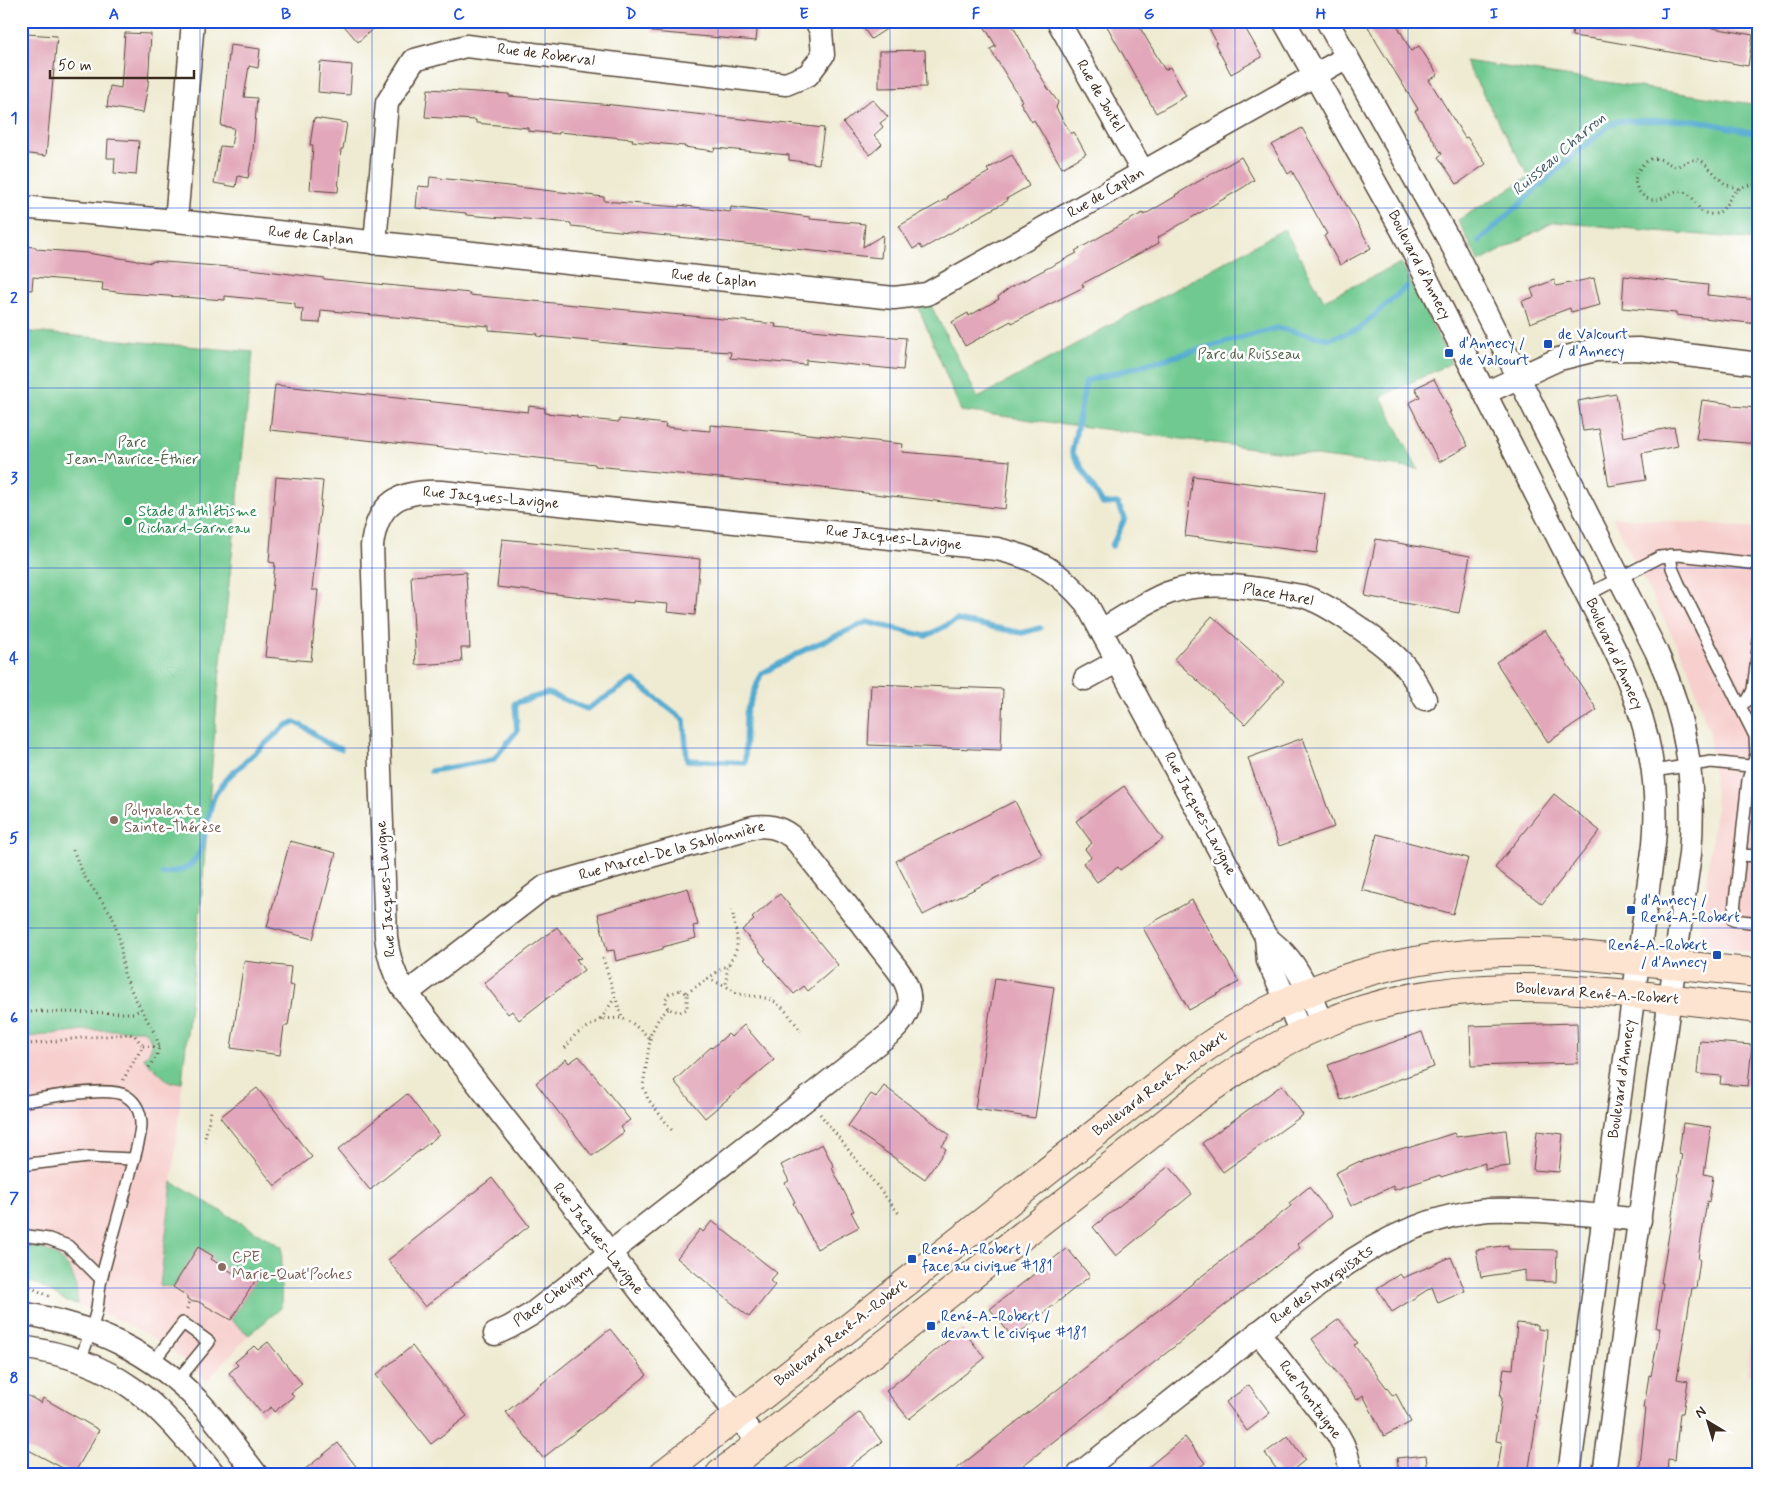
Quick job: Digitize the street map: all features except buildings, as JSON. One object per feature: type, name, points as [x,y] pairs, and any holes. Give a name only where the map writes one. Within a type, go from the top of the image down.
[{"type":"street","points":[[176,221],[193,21]]},
{"type":"street","name":"Rue de Roberval","points":[[375,243],[387,103],[414,60],[466,46],[786,84],[808,75],[823,55],[821,31],[816,21]]},
{"type":"street","name":"Rue de Joutel","points":[[1058,21],[1143,172]]},
{"type":"street","name":"Boulevard d'Annecy","points":[[1284,21],[1402,230],[1485,393],[1618,657],[1636,699],[1647,735],[1654,771],[1656,826],[1569,1474]]},
{"type":"street","points":[[1327,21],[1438,218],[1656,651],[1670,683],[1680,716],[1690,765],[1693,813],[1690,854],[1604,1474]]},
{"type":"street","name":"Rue de Caplan","points":[[21,207],[176,221],[894,298],[927,294],[1347,57]]},
{"type":"street","points":[[1485,393],[1519,376],[1571,355],[1608,349],[1638,349],[1759,364]]},
{"type":"street","name":"Rue Jacques-Lavigne","points":[[759,1443],[407,993],[391,965],[386,937],[372,546],[376,526],[390,504],[403,496],[420,492],[442,492],[997,549],[1026,556],[1054,571],[1086,603],[1266,937],[1285,954],[1300,977],[1297,996],[1312,1029]]},
{"type":"street","name":"Place Harel","points":[[1101,630],[1168,593],[1192,587],[1219,586],[1302,596],[1315,600],[1334,611],[1391,652],[1411,674],[1425,699]]},
{"type":"street","points":[[1084,679],[1118,662]]},
{"type":"street","name":"Rue Marcel-De la Sablonnière","points":[[407,993],[540,889],[553,883],[753,827],[767,826],[788,833],[798,842],[897,969],[907,984],[910,1005],[900,1025],[610,1254]]},
{"type":"street","name":"Boulevard René-A.-Robert","points":[[663,1474],[1195,1055],[1240,1024],[1297,996],[1339,980],[1395,964],[1423,958],[1468,953],[1534,951],[1759,973]]},
{"type":"street","name":"Boulevard René-A.-Robert","points":[[720,1474],[1201,1096],[1239,1068],[1312,1029],[1366,1009],[1406,999],[1481,988],[1543,987],[1759,1009]]},
{"type":"street","name":"Rue des Marquisats","points":[[1079,1474],[1331,1275],[1360,1255],[1401,1233],[1467,1213],[1502,1209],[1640,1220]]},
{"type":"street","name":"Place Chevigny","points":[[495,1334],[532,1314],[610,1254]]},
{"type":"street","points":[[21,1313],[66,1322],[91,1331],[122,1344],[153,1362],[177,1381],[202,1406],[256,1474]]},
{"type":"street","name":"Rue Montaigne","points":[[1258,1332],[1336,1433],[1346,1450],[1350,1474]]},
{"type":"street","points":[[21,1347],[80,1360],[116,1377],[150,1402],[179,1431],[214,1474]]},
{"type":"lane","points":[[1587,595],[1660,557],[1670,555],[1679,554],[1759,564]]},
{"type":"lane","points":[[1670,555],[1672,568],[1679,584],[1755,736],[1755,767],[1748,780],[1733,920],[1759,923]]},
{"type":"lane","points":[[1740,706],[1748,700],[1753,690],[1759,640]]},
{"type":"lane","points":[[1654,771],[1711,762],[1755,767]]},
{"type":"lane","points":[[1740,854],[1759,856]]},
{"type":"lane","points":[[21,1102],[69,1095],[116,1092],[124,1094],[132,1101],[140,1116],[139,1136],[101,1279],[96,1313],[80,1360]]},
{"type":"lane","points":[[21,1165],[88,1157],[133,1159]]},
{"type":"lane","points":[[21,1235],[49,1239],[68,1246],[101,1279]]},
{"type":"lane","points":[[153,1362],[183,1323],[209,1342],[177,1381]]},
{"type":"path","points":[[1738,189],[1725,184],[1703,162],[1694,160],[1678,166],[1663,160],[1652,159],[1642,164],[1635,180],[1638,190],[1649,199],[1660,199],[1675,191],[1680,191],[1687,193],[1706,214],[1722,211],[1738,189],[1744,186],[1759,184]]},
{"type":"path","points":[[73,850],[84,876],[112,915],[120,941],[124,974],[156,1036],[158,1047],[156,1058],[148,1069]]},
{"type":"path","points":[[726,986],[727,970],[737,948],[732,910]]},
{"type":"path","points":[[603,958],[614,998],[622,1018]]},
{"type":"path","points":[[687,994],[730,963]]},
{"type":"path","points":[[708,979],[726,986],[734,993],[771,1000],[780,1005],[801,1031]]},
{"type":"path","points":[[668,1008],[665,1000],[668,994],[680,990],[687,994]]},
{"type":"path","points":[[668,1008],[680,1012],[687,1009],[687,994]]},
{"type":"path","points":[[566,1048],[575,1035],[601,1019],[614,998]]},
{"type":"path","points":[[668,1008],[659,1018],[650,1038],[643,1086],[648,1098],[674,1133]]},
{"type":"path","points":[[21,1013],[42,1011],[133,1013],[141,1010]]},
{"type":"path","points":[[601,1019],[622,1018],[633,1024],[650,1038]]},
{"type":"path","points":[[21,1045],[130,1034],[135,1036],[143,1046],[158,1047]]},
{"type":"path","points":[[116,1092],[143,1046]]},
{"type":"path","points":[[808,1098],[900,1215]]},
{"type":"path","points":[[204,1142],[211,1111]]},
{"type":"path","points":[[21,1283],[46,1294],[54,1301]]},
{"type":"shaded area","name":"Parc Jean-Maurice-Éthier","points":[[21,331],[253,352],[218,690],[201,901],[172,1182],[282,1247],[281,1308],[246,1338],[207,1381],[188,1363],[152,1337],[102,1313],[67,1302],[39,1285],[21,1279]]},
{"type":"shaded area","points":[[1612,517],[1759,528],[1759,954],[1711,948],[1700,931],[1716,807],[1709,731],[1687,665]]},
{"type":"shaded area","points":[[1759,1282],[1759,1375],[1747,1374]]},
{"type":"green space","points":[[1465,61],[1759,105],[1759,240],[1554,222],[1479,262],[1458,220],[1529,177]]},
{"type":"green space","name":"Parc du Ruisseau","points":[[1284,229],[1324,300],[1401,263],[1451,363],[1381,397],[1418,469],[961,411],[913,294],[923,290],[978,398]]},
{"type":"green space","name":"Parc Jean-Maurice-Éthier","points":[[21,331],[253,352],[218,690],[201,901],[182,1082],[170,1083],[143,1058],[151,1047],[151,1040],[143,1030],[83,1030],[21,1038]]},
{"type":"green space","points":[[172,1182],[282,1247],[281,1308],[249,1335],[231,1320],[255,1281],[241,1272],[238,1276],[211,1259],[212,1256],[198,1247],[173,1287],[160,1286]]},
{"type":"green space","points":[[21,1244],[45,1250],[63,1261],[74,1279],[77,1291],[77,1304],[67,1302],[39,1285],[21,1279]]},
{"type":"waterway","name":"Ruisseau Charron","points":[[1479,241],[1565,163],[1615,121],[1695,120],[1759,134]]},
{"type":"waterway","name":"Ruisseau Charron","points":[[1112,546],[1125,518],[1117,503],[1103,504],[1072,452],[1086,381],[1277,328],[1329,339],[1359,329],[1406,287]]},
{"type":"waterway","name":"Ruisseau Charron","points":[[431,771],[493,760],[517,731],[515,703],[548,693],[587,709],[633,680],[684,720],[687,760],[745,763],[746,713],[761,674],[806,649],[867,622],[926,636],[957,620],[1022,633],[1040,628]]},
{"type":"waterway","name":"Ruisseau Charron","points":[[162,874],[183,869],[195,860],[203,843],[211,805],[225,780],[285,726],[294,722],[328,744],[341,749]]},
{"type":"place","name":"de Valcourt / d'Annecy","points":[[1548,344]]},
{"type":"place","name":"d'Annecy / de Valcourt","points":[[1449,353]]},
{"type":"place","name":"Stade d'athlétisme Richard-Garneau","points":[[128,521]]},
{"type":"place","name":"Polyvalente Sainte-Thérèse","points":[[114,820]]},
{"type":"place","name":"d'Annecy / René-A.-Robert","points":[[1631,910]]},
{"type":"place","name":"René-A.-Robert / d'Annecy","points":[[1717,955]]},
{"type":"place","name":"René-A.-Robert / face au civique #181","points":[[912,1259]]},
{"type":"place","name":"CPE Marie-Quat'Poches","points":[[222,1267]]},
{"type":"place","name":"René-A.-Robert / devant le civique #181","points":[[931,1326]]}]
